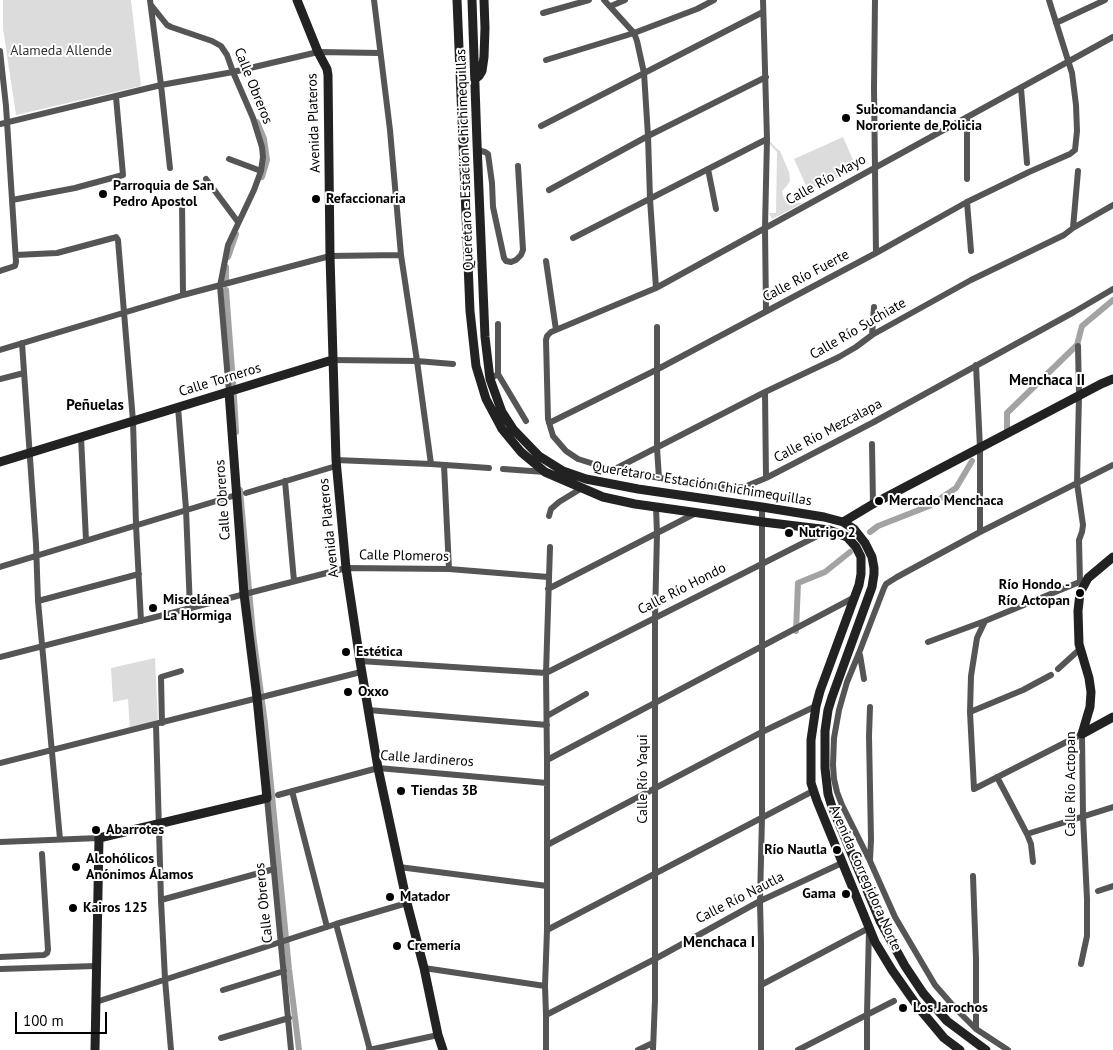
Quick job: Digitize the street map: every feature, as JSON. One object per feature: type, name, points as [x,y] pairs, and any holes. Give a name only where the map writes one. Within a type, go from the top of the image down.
[{"type":"main road","name":"Avenida Plateros","points":[[297,0],[328,75],[332,360],[336,463],[346,568],[361,672],[378,768],[407,903],[443,1050]]},
{"type":"main road","name":"Querétaro - Estación Chichimequillas","points":[[457,0],[470,311],[476,366],[486,399],[502,429],[521,452],[545,472],[603,497],[696,513],[829,530],[847,536],[861,557],[862,574],[820,691]]},
{"type":"main road","name":"Querétaro - Estación Chichimequillas","points":[[472,0],[485,337],[502,412],[513,429],[539,456],[563,471],[586,479],[638,490],[762,507],[843,522]]},
{"type":"main road","points":[[460,64],[471,78],[475,79],[482,71],[485,28],[484,0]]},
{"type":"main road","name":"Calle Torneros","points":[[0,462],[332,360]]},
{"type":"main road","points":[[831,701],[872,587],[874,574],[872,557],[865,543],[854,529],[843,522],[873,504],[1113,379]]},
{"type":"main road","name":"Calle Obreros","points":[[229,392],[236,495],[261,697],[267,798]]},
{"type":"main road","points":[[1084,580],[1112,559]]},
{"type":"main road","name":"Calle Río Actopan","points":[[1082,734],[1090,707],[1091,692],[1089,678],[1080,649],[1078,611],[1084,580]]},
{"type":"main road","name":"Avenida Corregidora Norte","points":[[820,691],[811,740],[811,783],[813,791],[875,942],[892,970],[916,1003],[944,1038],[959,1050]]},
{"type":"main road","name":"Avenida Corregidora Norte","points":[[831,701],[826,719],[825,742],[828,794],[880,921],[905,966],[923,993],[947,1021],[986,1050]]},
{"type":"main road","points":[[1082,734],[1113,717]]},
{"type":"main road","points":[[95,1050],[99,838],[267,798]]},
{"type":"street","points":[[374,0],[390,130],[401,255],[431,464]]},
{"type":"street","points":[[543,13],[589,0]]},
{"type":"street","points":[[604,0],[634,33],[644,73],[656,288]]},
{"type":"street","points":[[611,6],[624,0]]},
{"type":"street","points":[[546,60],[634,33],[697,9],[714,0]]},
{"type":"street","points":[[762,0],[767,139],[766,311]]},
{"type":"street","points":[[875,0],[876,253]]},
{"type":"street","points":[[1048,0],[1069,62]]},
{"type":"street","points":[[1056,23],[1105,0]]},
{"type":"street","points":[[150,2],[162,85],[170,168]]},
{"type":"street","name":"Calle Obreros","points":[[150,2],[167,25],[221,46],[227,55],[232,72],[259,136],[263,157],[261,171],[228,245],[222,286],[229,392]]},
{"type":"street","points":[[541,126],[763,12]]},
{"type":"street","name":"Calle Río Mayo","points":[[549,422],[547,336],[556,330],[656,288],[1113,37]]},
{"type":"street","points":[[0,51],[3,124],[16,255],[15,266],[0,271]]},
{"type":"street","points":[[3,124],[162,85],[232,72],[318,52],[380,53]]},
{"type":"street","name":"Calle Río Fuerte","points":[[549,422],[658,369],[876,253],[967,202],[1070,154],[1075,150],[1077,131],[1076,105],[1069,62]]},
{"type":"street","points":[[549,190],[648,136],[766,77]]},
{"type":"street","points":[[1020,88],[1027,164]]},
{"type":"street","points":[[12,200],[76,188],[123,175],[116,97]]},
{"type":"street","points":[[967,117],[967,178]]},
{"type":"street","points":[[574,238],[767,139]]},
{"type":"street","points":[[477,150],[488,154],[493,206],[504,258],[506,261],[511,262],[516,260],[523,250],[518,166]]},
{"type":"street","points":[[229,159],[261,171]]},
{"type":"street","points":[[708,169],[716,209]]},
{"type":"street","points":[[1073,228],[1078,172]]},
{"type":"street","points":[[206,179],[238,222]]},
{"type":"street","points":[[182,200],[183,295]]},
{"type":"street","points":[[967,202],[970,251]]},
{"type":"street","name":"Calle Río Suchiate","points":[[613,470],[765,392],[839,357],[856,347],[872,334],[972,280],[1064,235],[1113,204]]},
{"type":"street","points":[[16,255],[63,252],[116,237],[118,240],[133,421],[141,621]]},
{"type":"street","points":[[0,350],[183,295],[330,256],[401,255]]},
{"type":"street","points":[[546,261],[556,330]]},
{"type":"street","name":"Calle Río Mezcalapa","points":[[549,422],[553,436],[566,451],[578,459],[613,470],[659,478],[733,488],[744,487],[766,478],[869,424],[1074,312],[1113,288]]},
{"type":"street","points":[[872,334],[874,307]]},
{"type":"street","points":[[498,324],[494,376],[526,421]]},
{"type":"street","points":[[657,327],[659,478]]},
{"type":"street","points":[[22,343],[38,600],[60,839]]},
{"type":"street","name":"Calle Río Actopan","points":[[1078,346],[1077,483],[1083,525],[1079,540],[1084,580]]},
{"type":"street","name":"Calle Torneros","points":[[332,360],[417,361],[453,364]]},
{"type":"street","points":[[976,365],[980,448],[980,532]]},
{"type":"street","points":[[0,379],[24,373]]},
{"type":"street","points":[[765,392],[766,478]]},
{"type":"street","points":[[178,407],[186,510],[190,609]]},
{"type":"street","points":[[81,437],[86,540]]},
{"type":"street","points":[[872,444],[873,504]]},
{"type":"street","points":[[246,493],[336,463],[431,464],[489,468]]},
{"type":"street","points":[[444,465],[449,569]]},
{"type":"street","points":[[1008,1050],[976,1029],[956,1009],[932,980],[895,917],[870,861],[842,806],[834,779],[834,738],[839,710],[847,682],[886,584],[980,532],[1113,465]]},
{"type":"street","points":[[503,469],[545,472]]},
{"type":"street","points":[[285,480],[294,581]]},
{"type":"street","points":[[693,497],[696,484]]},
{"type":"street","points":[[549,516],[551,509],[559,502],[582,488]]},
{"type":"street","points":[[0,566],[236,495]]},
{"type":"street","name":"Calle Río Yaqui","points":[[653,1046],[655,959],[656,507]]},
{"type":"street","points":[[761,1050],[762,507]]},
{"type":"street","points":[[548,589],[696,513]]},
{"type":"street","name":"Calle Río Hondo","points":[[546,673],[829,530]]},
{"type":"street","points":[[546,1050],[548,760],[546,673],[550,548]]},
{"type":"street","name":"Calle Plomeros","points":[[0,657],[346,568],[449,569],[548,577]]},
{"type":"street","points":[[38,600],[139,574]]},
{"type":"street","points":[[928,642],[986,621],[1084,580]]},
{"type":"street","points":[[548,760],[855,597]]},
{"type":"street","points":[[986,621],[977,638],[971,676],[970,712],[974,789],[1082,734]]},
{"type":"street","points":[[1058,668],[1080,649]]},
{"type":"street","points":[[859,653],[864,679]]},
{"type":"street","points":[[360,661],[546,673]]},
{"type":"street","points":[[171,1050],[161,900],[159,724],[161,677],[181,671]]},
{"type":"street","points":[[0,763],[361,672]]},
{"type":"street","points":[[970,712],[1023,690],[1051,675]]},
{"type":"street","points":[[547,716],[586,694]]},
{"type":"street","points":[[831,701],[839,710]]},
{"type":"street","points":[[547,845],[762,732],[816,706]]},
{"type":"street","points":[[870,707],[870,861]]},
{"type":"street","points":[[368,710],[547,724]]},
{"type":"street","name":"Calle Río Actopan","points":[[1081,964],[1087,936],[1088,899],[1083,816],[1082,734]]},
{"type":"street","points":[[825,742],[834,738]]},
{"type":"street","name":"Calle Jardineros","points":[[278,794],[378,768],[547,783]]},
{"type":"street","points":[[997,777],[1027,834],[1031,844],[1033,862]]},
{"type":"street","points":[[292,791],[327,927]]},
{"type":"street","points":[[547,930],[813,791]]},
{"type":"street","name":"Calle Obreros","points":[[267,798],[283,942],[292,1050]]},
{"type":"street","points":[[1027,834],[1113,807]]},
{"type":"street","points":[[0,842],[99,838]]},
{"type":"street","points":[[0,957],[47,953],[42,854]]},
{"type":"street","name":"Calle Río Nautla","points":[[546,1015],[655,959],[760,901],[842,863]]},
{"type":"street","points":[[399,867],[547,886]]},
{"type":"street","points":[[161,900],[274,869]]},
{"type":"street","points":[[973,876],[976,1029]]},
{"type":"street","points":[[1098,891],[1113,886]]},
{"type":"street","points":[[96,1002],[336,924],[407,903]]},
{"type":"street","points":[[336,924],[370,1050],[438,1035]]},
{"type":"street","points":[[761,985],[869,928],[867,1050]]},
{"type":"street","points":[[9,957],[13,969]]},
{"type":"street","points":[[13,969],[17,957]]},
{"type":"street","points":[[0,969],[96,966]]},
{"type":"street","points":[[424,968],[545,986]]},
{"type":"street","points":[[223,990],[284,972]]},
{"type":"street","points":[[798,1050],[894,1001]]},
{"type":"street","points":[[221,1038],[288,1018]]},
{"type":"street","points":[[638,1050],[653,1046]]},
{"type":"green space","name":"Alameda Allende","points":[[3,0],[131,0],[141,86],[16,115],[3,28]]},
{"type":"green space","points":[[843,137],[857,169],[808,190],[794,159]]},
{"type":"green space","points":[[769,140],[780,151],[789,172],[790,181],[782,191],[784,199],[790,203],[803,203],[772,219],[769,213],[776,213],[777,152],[769,143]]},
{"type":"green space","points":[[155,658],[158,723],[130,731],[128,699],[113,702],[111,668]]},
{"type":"waterway","points":[[257,122],[264,139],[267,160],[262,177]]},
{"type":"waterway","points":[[228,257],[236,234]]},
{"type":"waterway","points":[[226,267],[226,279]]},
{"type":"waterway","points":[[226,290],[233,383]]},
{"type":"waterway","points":[[1007,429],[1007,413],[1077,345],[1082,326],[1113,300]]},
{"type":"waterway","points":[[234,396],[236,432]]},
{"type":"waterway","points":[[870,532],[878,526],[929,506],[956,488],[972,461]]},
{"type":"waterway","points":[[240,490],[253,634],[265,724],[289,969],[299,1050]]},
{"type":"waterway","points":[[796,631],[798,583],[825,572],[850,552]]},
{"type":"place","name":"Subcomandancia Nororiente de Policia","points":[[846,118]]},
{"type":"place","name":"Parroquia de San Pedro Apostol","points":[[103,194]]},
{"type":"place","name":"Refaccionaria","points":[[316,199]]},
{"type":"place","name":"Mercado Menchaca","points":[[879,501]]},
{"type":"place","name":"Nutrigo 2","points":[[789,533]]},
{"type":"place","name":"Río Hondo - Río Actopan","points":[[1080,593]]},
{"type":"place","name":"Miscelánea La Hormiga","points":[[153,608]]},
{"type":"place","name":"Estética","points":[[346,652]]},
{"type":"place","name":"Oxxo","points":[[348,692]]},
{"type":"place","name":"Tiendas 3B","points":[[401,791]]},
{"type":"place","name":"Abarrotes","points":[[96,830]]},
{"type":"place","name":"Río Nautla","points":[[837,850]]},
{"type":"place","name":"Alcohólicos Anónimos Álamos","points":[[76,867]]},
{"type":"place","name":"Gama","points":[[846,894]]},
{"type":"place","name":"Matador","points":[[390,897]]},
{"type":"place","name":"Kairos 125","points":[[73,908]]},
{"type":"place","name":"Cremería","points":[[397,946]]},
{"type":"place","name":"Los Jarochos","points":[[903,1008]]},
{"type":"district","name":"Menchaca II","points":[[1047,381]]},
{"type":"district","name":"Peñuelas","points":[[95,406]]},
{"type":"district","name":"Menchaca I","points":[[719,943]]}]
